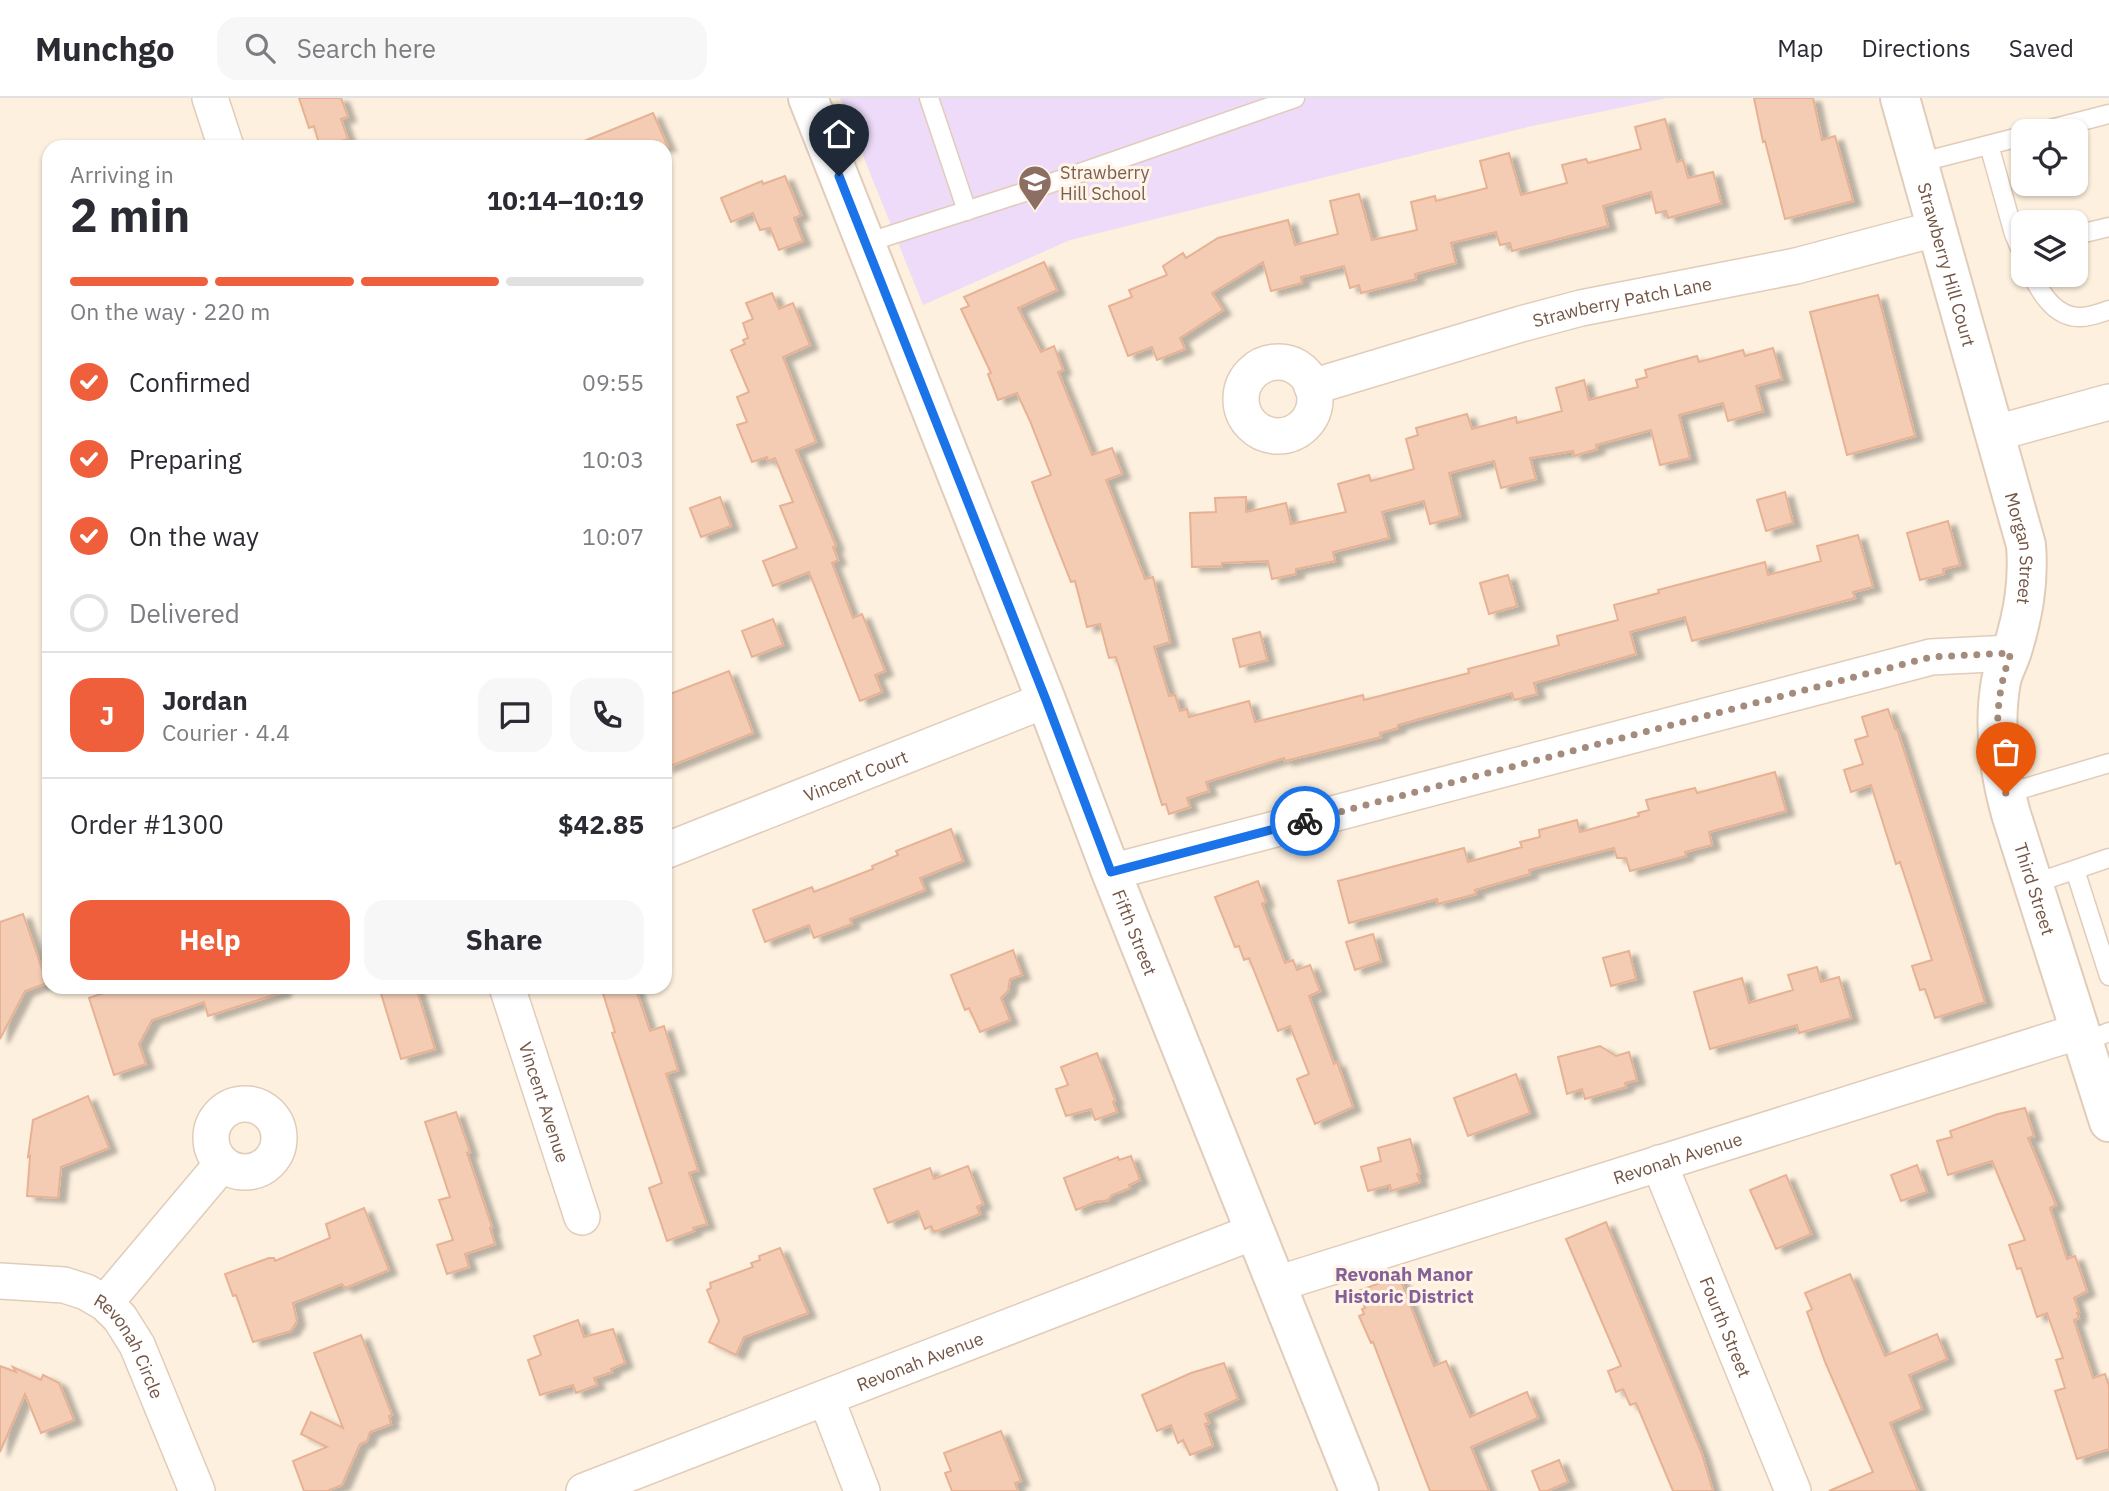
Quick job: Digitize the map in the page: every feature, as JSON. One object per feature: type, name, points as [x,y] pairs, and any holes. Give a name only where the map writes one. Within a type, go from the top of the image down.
[{"type":"street","points":[[210,98],[224,140]]},
{"type":"street","name":"Fifth Street","points":[[808,98],[1046,700],[1111,872],[1359,1491]]},
{"type":"street","name":"Strawberry Hill Court","points":[[1900,98],[1935,229],[1996,433]]},
{"type":"street","name":"Strawberry Patch Lane","points":[[1312,387],[1581,308],[1796,266],[1935,229]]},
{"type":"street","points":[[1996,433],[2109,402]]},
{"type":"street","name":"Morgan Street","points":[[1996,433],[2026,545],[2026,594],[2011,653]]},
{"type":"street","points":[[1111,872],[1931,657],[2011,653]]},
{"type":"street","name":"Third Street","points":[[2011,653],[2002,679],[1997,714],[2000,763],[2006,794],[2033,884],[2091,1035],[2109,1122]]},
{"type":"street","name":"Vincent Court","points":[[672,848],[1046,700]]},
{"type":"street","name":"Vincent Avenue","points":[[509,994],[582,1217]]},
{"type":"street","name":"Revonah Avenue","points":[[1277,1284],[1659,1163],[2091,1035]]},
{"type":"street","name":"Fourth Street","points":[[1659,1163],[1793,1491]]},
{"type":"street","points":[[105,1303],[222,1164]]},
{"type":"street","name":"Revonah Avenue","points":[[584,1491],[1256,1231]]},
{"type":"street","name":"Revonah Circle","points":[[0,1281],[64,1285],[86,1292],[105,1303],[126,1326],[137,1345],[197,1491]]},
{"type":"street","points":[[826,1398],[862,1491]]},
{"type":"lane","points":[[929,98],[967,211]]},
{"type":"lane","points":[[866,243],[1295,98]]},
{"type":"lane","points":[[2088,119],[2109,114]]},
{"type":"lane","points":[[1918,163],[2011,139]]},
{"type":"lane","points":[[1989,145],[2011,215]]},
{"type":"lane","points":[[2088,232],[2109,227]]},
{"type":"lane","points":[[2038,287],[2051,304],[2065,314],[2081,317],[2109,310]]},
{"type":"lane","points":[[2006,794],[2109,763]]},
{"type":"lane","points":[[2033,884],[2109,858]]},
{"type":"lane","points":[[2075,870],[2109,976]]},
{"type":"shaded area","name":"Strawberry Hill School","points":[[840,98],[1667,98],[1532,126],[1070,240],[923,305]]},
{"type":"building","points":[[299,98],[341,98],[348,117],[341,119],[348,139],[318,140],[314,126],[309,128]]},
{"type":"building","points":[[1754,98],[1813,98],[1822,140],[1835,136],[1853,201],[1785,219],[1765,141],[1763,142]]},
{"type":"building","points":[[653,113],[665,140],[587,140]]},
{"type":"building","points":[[1665,119],[1677,162],[1683,160],[1688,178],[1713,172],[1721,203],[1668,218],[1666,211],[1656,213],[1651,192],[1603,206],[1608,226],[1512,251],[1510,243],[1500,245],[1496,232],[1451,243],[1456,263],[1415,274],[1416,279],[1361,293],[1359,285],[1350,288],[1344,266],[1301,277],[1302,283],[1271,291],[1263,262],[1212,293],[1223,310],[1180,338],[1185,349],[1157,360],[1152,347],[1128,356],[1109,306],[1132,297],[1129,290],[1167,275],[1163,266],[1183,253],[1186,258],[1218,238],[1288,220],[1295,245],[1338,234],[1330,201],[1359,194],[1372,240],[1417,230],[1411,202],[1435,196],[1436,201],[1487,188],[1480,161],[1509,153],[1521,195],[1567,183],[1562,165],[1586,159],[1588,163],[1641,149],[1635,127]]},
{"type":"building","points":[[785,176],[801,215],[794,218],[803,241],[779,250],[770,228],[760,230],[753,213],[731,222],[721,198],[762,181],[763,184]]},
{"type":"building","points":[[1044,262],[1057,290],[1018,308],[1041,352],[1054,346],[1063,370],[1058,372],[1092,455],[1112,448],[1122,474],[1106,480],[1145,579],[1153,577],[1170,642],[1154,647],[1169,696],[1175,695],[1180,711],[1187,709],[1189,717],[1249,701],[1255,722],[1363,695],[1364,700],[1469,673],[1468,669],[1559,645],[1557,636],[1618,620],[1614,605],[1659,593],[1658,590],[1765,562],[1768,575],[1821,561],[1817,546],[1858,535],[1873,587],[1853,592],[1855,598],[1692,641],[1685,617],[1630,632],[1636,654],[1534,683],[1537,694],[1514,700],[1512,693],[1398,725],[1398,728],[1380,733],[1381,737],[1285,761],[1284,758],[1206,782],[1209,791],[1187,798],[1190,807],[1169,814],[1166,804],[1162,805],[1116,657],[1109,658],[1100,624],[1087,627],[1075,581],[1071,582],[1032,482],[1051,475],[1030,421],[1017,393],[998,400],[988,374],[991,373],[961,309],[969,306],[964,297]]},
{"type":"building","points":[[772,293],[779,309],[793,303],[810,345],[783,357],[816,442],[796,450],[836,546],[833,547],[838,560],[832,563],[853,618],[862,614],[885,671],[875,675],[882,692],[860,701],[809,572],[773,586],[763,561],[797,548],[780,506],[793,502],[775,458],[768,461],[767,457],[752,462],[737,425],[747,422],[737,397],[749,392],[731,350],[745,344],[743,340],[748,338],[743,323],[753,319],[746,303]]},
{"type":"building","points":[[1878,295],[1915,436],[1847,455],[1810,312]]},
{"type":"building","points":[[1773,348],[1782,379],[1756,386],[1763,411],[1728,421],[1723,403],[1679,415],[1690,458],[1660,465],[1651,430],[1596,445],[1597,449],[1574,456],[1573,451],[1530,458],[1536,479],[1501,488],[1494,461],[1449,473],[1460,516],[1430,524],[1424,501],[1382,512],[1389,538],[1333,552],[1335,561],[1296,569],[1296,574],[1272,579],[1268,561],[1192,567],[1190,513],[1216,512],[1215,498],[1246,497],[1246,512],[1286,503],[1291,524],[1346,512],[1338,484],[1369,475],[1371,481],[1414,469],[1406,439],[1418,435],[1416,428],[1467,414],[1472,429],[1516,417],[1517,423],[1562,411],[1556,388],[1584,380],[1589,400],[1638,387],[1636,380],[1647,377],[1645,370],[1697,356],[1699,362],[1743,350],[1745,356]]},
{"type":"building","points":[[1785,492],[1793,523],[1766,531],[1757,500]]},
{"type":"building","points":[[720,497],[731,526],[701,537],[690,508]]},
{"type":"building","points":[[1948,521],[1960,565],[1943,569],[1944,574],[1920,580],[1907,533]]},
{"type":"building","points":[[1508,575],[1517,606],[1489,614],[1480,583]]},
{"type":"building","points":[[773,619],[783,645],[752,657],[742,631]]},
{"type":"building","points":[[1260,632],[1267,660],[1240,667],[1233,639]]},
{"type":"building","points":[[729,671],[753,733],[672,765],[672,693]]},
{"type":"building","points":[[1888,709],[1897,729],[1985,1002],[1935,1018],[1925,989],[1920,990],[1912,966],[1932,960],[1900,862],[1896,864],[1871,785],[1851,792],[1844,770],[1863,764],[1855,740],[1868,736],[1862,717]]},
{"type":"building","points":[[1775,772],[1786,811],[1709,832],[1712,845],[1685,852],[1686,856],[1630,871],[1626,858],[1617,858],[1614,848],[1529,870],[1530,874],[1475,890],[1476,894],[1438,904],[1437,899],[1349,923],[1338,881],[1464,848],[1468,862],[1522,847],[1520,842],[1540,837],[1539,830],[1577,820],[1580,832],[1639,816],[1638,813],[1649,810],[1646,800],[1695,788],[1697,793]]},
{"type":"building","points":[[951,829],[963,861],[920,878],[925,890],[850,919],[852,924],[814,938],[809,925],[765,942],[753,910],[812,887],[814,892],[873,869],[872,866],[898,855],[896,851]]},
{"type":"building","points":[[1258,881],[1266,902],[1262,904],[1285,963],[1293,960],[1297,970],[1310,965],[1320,991],[1309,996],[1353,1107],[1315,1124],[1297,1079],[1309,1074],[1290,1026],[1278,1031],[1249,958],[1244,960],[1239,946],[1235,947],[1215,897]]},
{"type":"building","points":[[23,914],[42,969],[42,985],[25,991],[0,1039],[0,922]]},
{"type":"building","points":[[1373,934],[1381,961],[1355,970],[1346,942]]},
{"type":"building","points":[[1013,950],[1022,975],[1010,979],[1008,991],[1001,998],[1010,1020],[980,1032],[969,1008],[965,1010],[951,975]]},
{"type":"building","points":[[1629,951],[1636,979],[1611,986],[1603,958]]},
{"type":"building","points":[[1817,967],[1821,982],[1839,977],[1851,1018],[1799,1033],[1797,1025],[1710,1049],[1694,992],[1742,978],[1749,1003],[1793,990],[1788,975]]},
{"type":"building","points":[[101,994],[277,994],[208,1016],[204,1002],[152,1020],[139,1044],[146,1064],[114,1075],[89,998]]},
{"type":"building","points":[[381,994],[418,994],[435,1049],[401,1059]]},
{"type":"building","points":[[603,994],[637,994],[650,1031],[664,1026],[678,1070],[666,1074],[698,1170],[689,1173],[707,1224],[667,1241],[649,1188],[662,1183],[612,1033],[615,1032]]},
{"type":"building","points":[[1600,1046],[1616,1056],[1629,1052],[1637,1080],[1625,1083],[1626,1087],[1585,1099],[1582,1089],[1567,1094],[1558,1057]]},
{"type":"building","points":[[1097,1053],[1117,1112],[1095,1120],[1091,1109],[1066,1116],[1056,1089],[1068,1085],[1061,1067]]},
{"type":"building","points":[[1516,1074],[1530,1113],[1468,1136],[1454,1098]]},
{"type":"building","points":[[88,1096],[109,1148],[61,1167],[58,1198],[27,1196],[33,1120]]},
{"type":"building","points":[[2025,1108],[2034,1136],[2028,1138],[2056,1205],[2050,1208],[2067,1259],[2075,1256],[2087,1291],[2074,1298],[2079,1318],[2074,1320],[2093,1378],[2105,1374],[2109,1386],[2109,1449],[2077,1459],[2055,1391],[2065,1388],[2056,1360],[2063,1358],[2047,1313],[2037,1317],[2021,1268],[2017,1269],[2009,1245],[2025,1240],[1992,1161],[1948,1175],[1937,1141],[1952,1137],[1950,1131],[1998,1114]]},
{"type":"building","points":[[456,1112],[495,1244],[465,1254],[469,1267],[447,1274],[437,1245],[453,1240],[439,1200],[450,1197],[425,1122]]},
{"type":"building","points":[[1410,1139],[1420,1182],[1391,1191],[1390,1185],[1368,1191],[1361,1167],[1381,1161],[1378,1148]]},
{"type":"building","points":[[1131,1156],[1140,1180],[1129,1185],[1130,1188],[1112,1195],[1108,1200],[1076,1210],[1064,1178],[1118,1157],[1119,1160]]},
{"type":"building","points":[[1917,1165],[1927,1192],[1901,1201],[1891,1175]]},
{"type":"building","points":[[968,1166],[983,1204],[977,1207],[980,1214],[934,1232],[931,1226],[925,1229],[918,1211],[888,1223],[874,1189],[930,1168],[934,1179]]},
{"type":"building","points":[[1786,1175],[1811,1234],[1776,1249],[1750,1190]]},
{"type":"building","points":[[364,1208],[389,1270],[345,1288],[342,1284],[293,1303],[297,1321],[291,1331],[253,1342],[236,1295],[233,1296],[225,1274],[269,1258],[274,1258],[275,1261],[330,1238],[326,1224]]},
{"type":"building","points":[[1606,1222],[1702,1454],[1713,1491],[1673,1491],[1636,1403],[1630,1405],[1623,1389],[1616,1392],[1608,1371],[1621,1366],[1566,1239]]},
{"type":"building","points":[[780,1248],[808,1313],[744,1337],[736,1355],[709,1342],[719,1321],[707,1290],[711,1288],[710,1283],[753,1267],[751,1263],[760,1260],[759,1256]]},
{"type":"building","points":[[1850,1274],[1885,1356],[1937,1334],[1947,1359],[1909,1375],[1922,1409],[1890,1423],[1918,1491],[1829,1491],[1873,1472],[1825,1362],[1807,1312],[1812,1309],[1805,1293]]},
{"type":"building","points":[[1399,1276],[1434,1366],[1446,1361],[1470,1417],[1527,1392],[1538,1418],[1471,1447],[1489,1491],[1430,1491],[1373,1342],[1371,1343],[1359,1316],[1364,1314],[1362,1309],[1365,1308],[1358,1291]]},
{"type":"building","points":[[578,1320],[584,1337],[613,1329],[625,1363],[611,1369],[612,1372],[594,1378],[597,1385],[576,1393],[573,1385],[540,1395],[528,1360],[541,1355],[534,1336]]},
{"type":"building","points":[[361,1335],[392,1415],[389,1416],[391,1424],[370,1432],[367,1441],[360,1444],[342,1485],[327,1491],[304,1491],[293,1461],[327,1447],[301,1434],[311,1412],[343,1428],[314,1353]]},
{"type":"building","points":[[1224,1363],[1238,1399],[1205,1414],[1209,1423],[1205,1424],[1213,1446],[1190,1455],[1183,1440],[1178,1443],[1171,1425],[1157,1431],[1142,1395],[1191,1373]]},
{"type":"building","points":[[0,1366],[16,1372],[13,1367],[41,1380],[43,1375],[59,1383],[74,1420],[41,1433],[25,1394],[0,1452]]},
{"type":"building","points":[[1001,1431],[1021,1481],[1015,1483],[1018,1491],[952,1491],[945,1473],[951,1471],[944,1453]]},
{"type":"building","points":[[1559,1460],[1568,1482],[1547,1491],[1540,1491],[1532,1471]]},
{"type":"way so far","points":[[1305,821],[1931,657],[2011,653],[2002,679],[1997,714],[2001,775],[2006,794]]},
{"type":"place","name":"Strawberry Hill School","points":[[1035,212]]},
{"type":"district","name":"Revonah Manor Historic District","points":[[1404,1285]]},
{"type":"route","points":[[839,176],[1111,872],[1305,821]]}]
